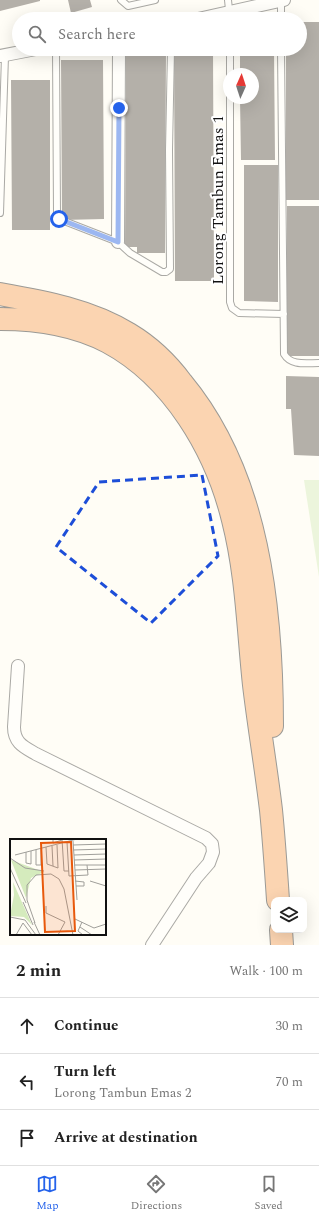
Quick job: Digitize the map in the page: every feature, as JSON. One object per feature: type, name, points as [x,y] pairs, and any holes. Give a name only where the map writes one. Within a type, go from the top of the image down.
[{"type":"highway","points":[[0,294],[61,306],[93,317],[131,335],[161,359],[177,376],[193,396],[218,434],[227,452],[246,505],[257,549],[266,616],[272,685],[271,811]]},
{"type":"highway","points":[[0,319],[44,321],[88,333],[108,342],[131,356],[170,393],[190,420],[202,441],[225,492],[240,554],[247,598],[254,684],[271,811],[278,897]]},
{"type":"highway","points":[[281,933],[282,945]]},
{"type":"street","points":[[243,12],[282,0]]},
{"type":"street","points":[[118,242],[119,56]]},
{"type":"street","points":[[18,666],[14,727],[14,736],[17,742],[36,754],[206,838],[212,844],[213,852],[209,863],[196,878],[152,945]]},
{"type":"lane","points":[[122,0],[128,6],[156,0]]},
{"type":"lane","points":[[228,0],[230,12]]},
{"type":"lane","points":[[281,12],[282,0]]},
{"type":"lane","points":[[0,213],[3,56]]},
{"type":"lane","points":[[56,56],[57,214],[59,219],[118,242],[130,253],[162,272],[166,272],[170,269],[169,150],[171,56]]},
{"type":"lane","points":[[230,56],[230,68]]},
{"type":"lane","points":[[281,56],[284,354],[287,360],[294,363],[319,363]]},
{"type":"lane","name":"Lorong Tambun Emas 1","points":[[230,104],[230,302],[232,308],[239,313],[284,314]]},
{"type":"highlighted area","points":[[202,475],[218,556],[151,623],[56,547],[99,482]]},
{"type":"green space","points":[[304,480],[319,480],[319,577]]},
{"type":"building","points":[[0,0],[40,0],[40,1],[0,11]]},
{"type":"building","points":[[68,0],[90,0],[92,7],[71,12]]},
{"type":"building","points":[[307,22],[319,22],[319,200],[286,200],[286,56],[307,56]]},
{"type":"building","points":[[126,56],[166,56],[165,253],[137,253],[137,247],[125,247]]},
{"type":"building","points":[[174,56],[213,56],[214,281],[175,281]]},
{"type":"building","points":[[240,56],[274,56],[275,160],[241,160],[240,104],[259,104],[259,68],[240,68]]},
{"type":"building","points":[[61,60],[103,60],[104,219],[62,220]]},
{"type":"building","points":[[11,80],[50,80],[50,230],[12,230]]},
{"type":"building","points":[[244,165],[278,165],[278,302],[244,301]]},
{"type":"building","points":[[287,206],[319,206],[319,356],[287,356]]},
{"type":"building","points":[[286,376],[319,377],[319,456],[294,455],[291,409],[286,409]]},
{"type":"route","points":[[59,219],[118,242],[119,108]]}]
